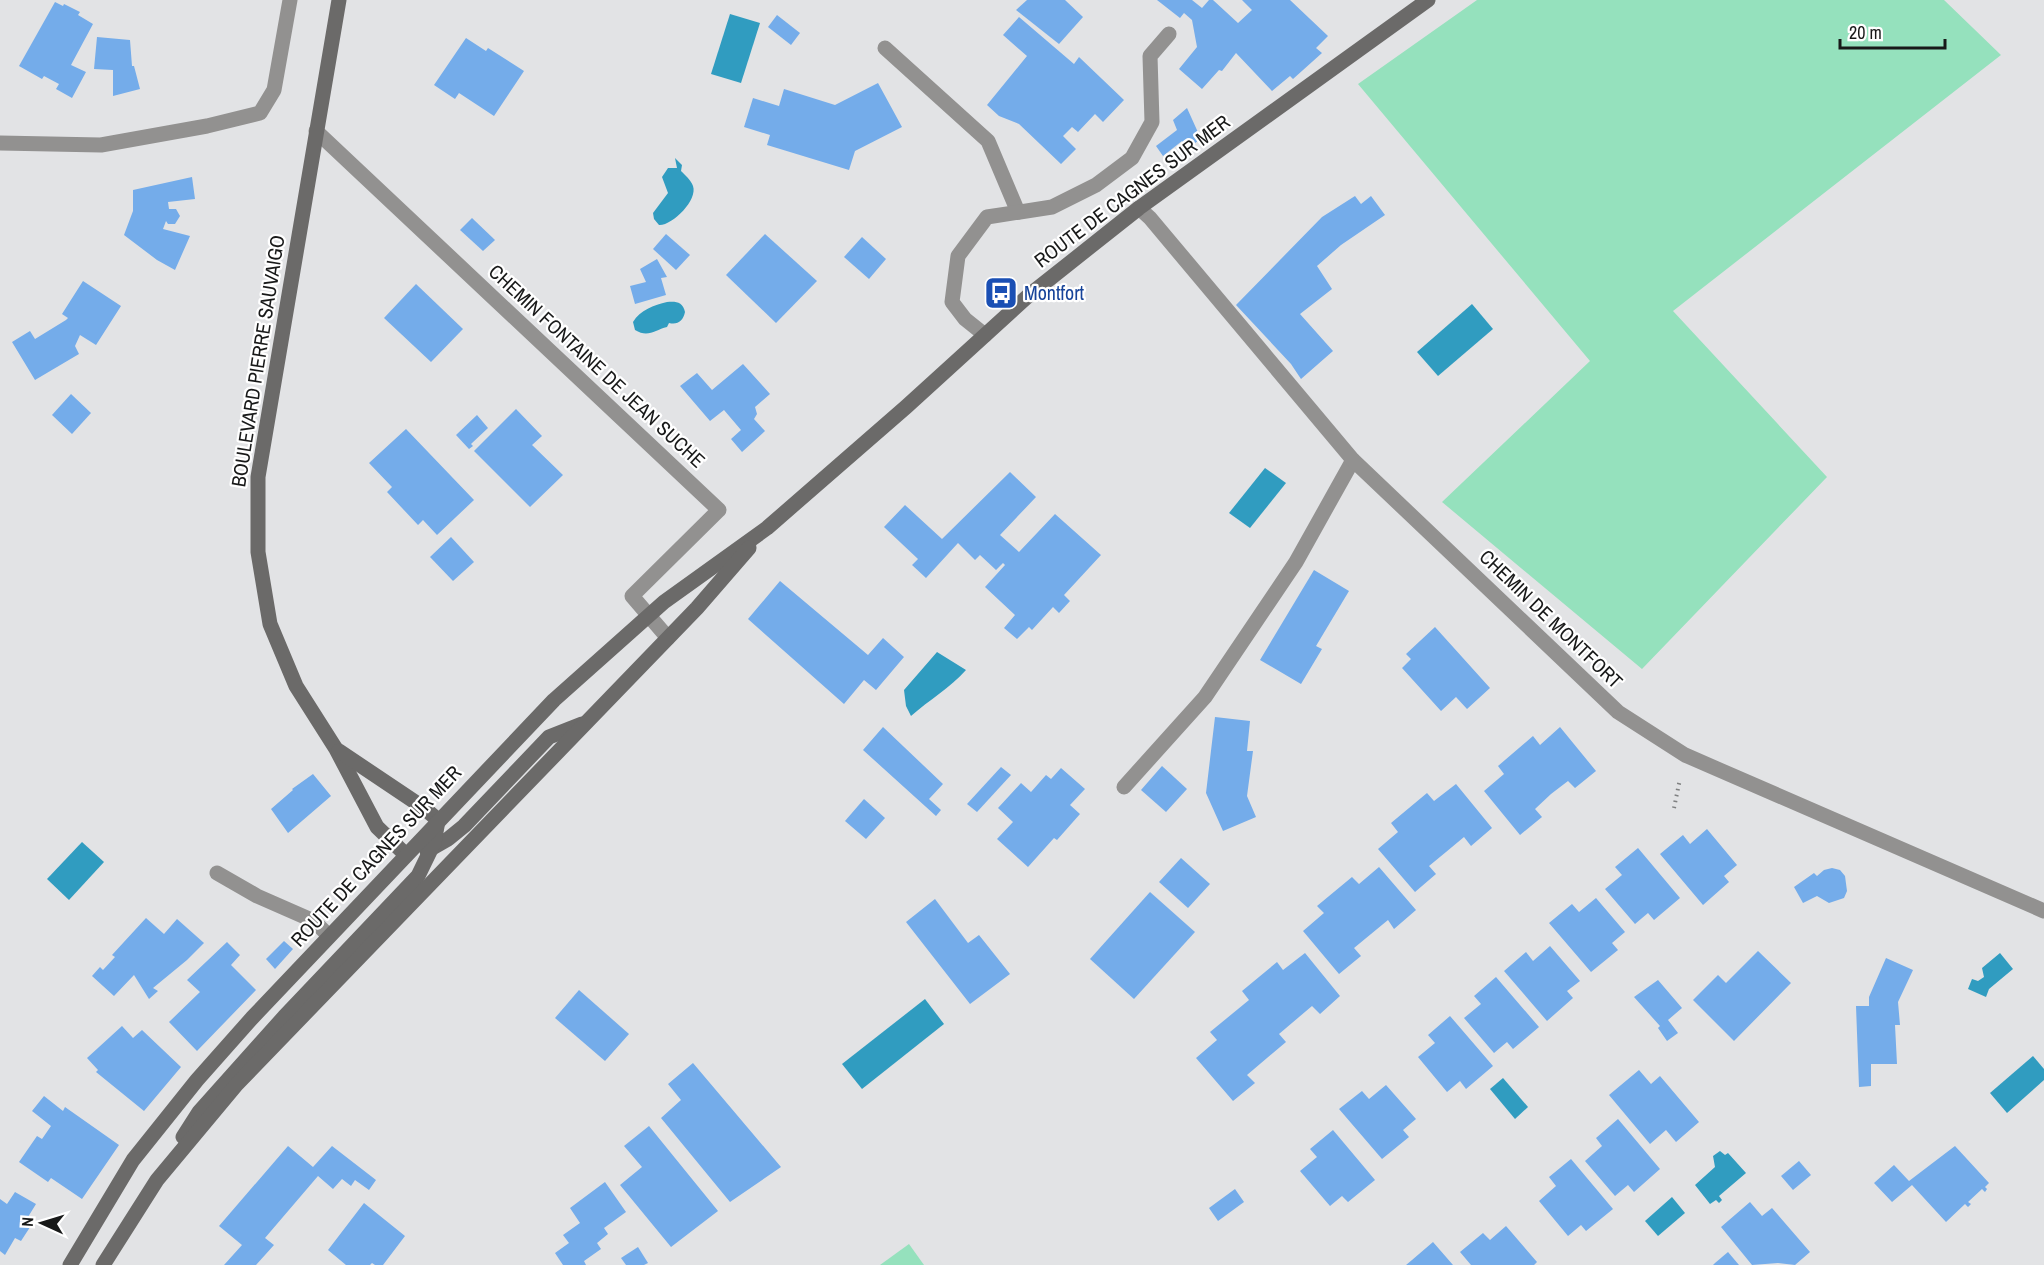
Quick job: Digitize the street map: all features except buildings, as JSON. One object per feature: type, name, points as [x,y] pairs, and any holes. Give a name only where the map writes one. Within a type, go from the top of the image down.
[{"type":"main road","name":"BOULEVARD PIERRE SAUVAIGO","points":[[339,0],[258,477],[258,552],[270,624],[296,686],[336,749],[377,827],[406,855]]},
{"type":"main road","name":"ROUTE DE CAGNES SUR MER","points":[[70,1265],[133,1160],[176,1106],[252,1018],[554,700],[664,602],[767,528],[906,407],[1028,296],[1138,208],[1428,0]]},
{"type":"main road","name":"ROUTE DE CAGNES SUR MER","points":[[103,1265],[156,1180],[237,1084],[697,608],[767,528]]},
{"type":"main road","points":[[406,855],[432,848],[448,839],[464,826],[549,737],[587,722]]},
{"type":"main road","name":"BOULEVARD PIERRE SAUVAIGO","points":[[336,749],[424,808],[438,820]]},
{"type":"main road","points":[[156,1180],[199,1112],[284,1017],[418,876],[432,848],[438,820]]},
{"type":"street","points":[[0,143],[101,145],[207,126],[260,113],[274,90],[290,0]]},
{"type":"street","points":[[985,335],[965,319],[952,302],[958,256],[987,217],[1052,207],[1096,184],[1132,158],[1152,122],[1150,56],[1169,34]]},
{"type":"street","points":[[885,48],[988,141],[1018,212]]},
{"type":"street","name":"CHEMIN FONTAINE DE JEAN SUCHE","points":[[316,131],[719,510],[632,596],[668,638]]},
{"type":"street","name":"CHEMIN DE MONTFORT","points":[[1138,208],[1150,218],[1353,460],[1618,712],[1685,755],[2044,911]]},
{"type":"street","points":[[1124,787],[1205,697],[1296,562],[1353,460]]},
{"type":"street","points":[[217,873],[256,896],[314,921],[329,936]]},
{"type":"green space","points":[[1477,0],[1944,0],[2001,55],[1673,311],[1827,477],[1642,669],[1442,502],[1590,361],[1358,84]]},
{"type":"green space","points":[[909,1244],[924,1265],[880,1265]]},
{"type":"water","points":[[730,14],[760,23],[741,83],[711,74]]},
{"type":"water","points":[[675,158],[682,165],[681,171],[691,182],[694,192],[688,205],[677,217],[659,225],[653,213],[668,193],[662,177],[668,168],[677,168]]},
{"type":"water","points":[[676,302],[683,306],[685,312],[680,322],[669,323],[667,327],[651,333],[635,330],[633,322],[639,314],[652,306]]},
{"type":"water","points":[[1472,304],[1493,329],[1438,376],[1417,352]]},
{"type":"water","points":[[1265,468],[1286,483],[1250,528],[1229,513]]},
{"type":"water","points":[[937,652],[966,670],[911,716],[906,706],[904,690]]},
{"type":"water","points":[[82,842],[104,862],[69,900],[47,879]]},
{"type":"water","points":[[2000,953],[2013,969],[1989,989],[1986,997],[1968,989],[1972,979],[1978,981],[1984,977],[1982,968]]},
{"type":"water","points":[[925,999],[944,1024],[862,1089],[842,1064]]},
{"type":"water","points":[[2033,1056],[2044,1069],[2044,1080],[2007,1113],[1990,1093]]},
{"type":"water","points":[[1503,1078],[1528,1107],[1515,1119],[1490,1089]]},
{"type":"water","points":[[1720,1151],[1725,1155],[1728,1153],[1746,1173],[1719,1196],[1722,1200],[1719,1203],[1716,1200],[1710,1204],[1695,1185],[1715,1167],[1713,1156]]},
{"type":"water","points":[[1672,1197],[1685,1213],[1658,1236],[1645,1221]]},
{"type":"place","name":"Montfort","points":[[1001,293]]}]
